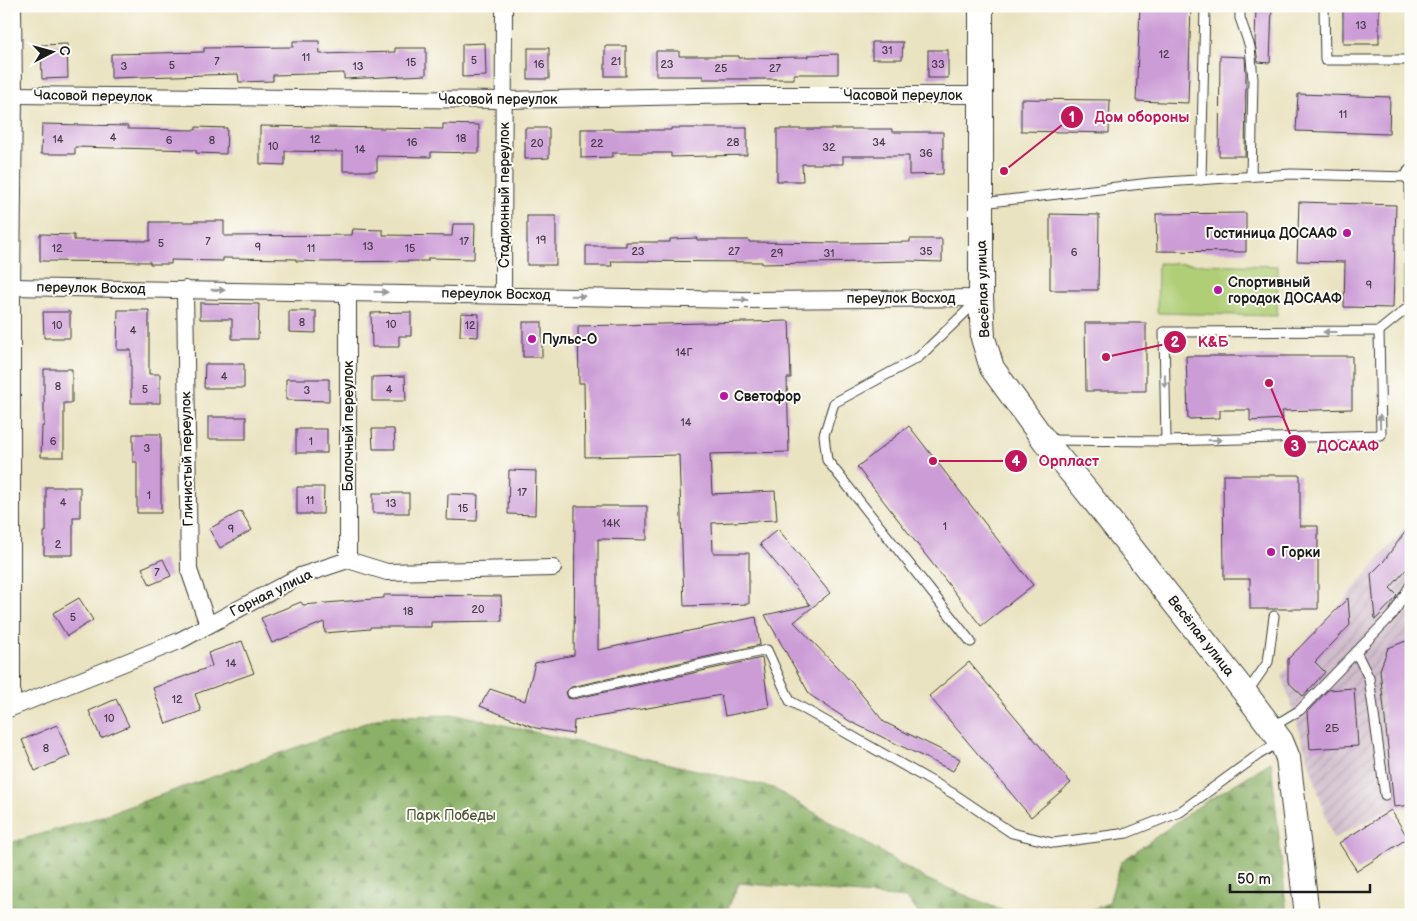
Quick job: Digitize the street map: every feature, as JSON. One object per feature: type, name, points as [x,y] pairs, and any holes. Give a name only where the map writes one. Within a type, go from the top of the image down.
[{"type":"street","points":[[9,709],[14,95],[13,6]]},
{"type":"street","name":"Стадионный переулок","points":[[503,294],[504,6]]},
{"type":"street","name":"Весёлая улица","points":[[981,6],[981,298],[983,338],[992,368],[1044,440],[1085,489],[1276,734],[1288,758],[1307,915]]},
{"type":"street","name":"Часовой переулок","points":[[14,95],[504,100],[982,95]]},
{"type":"street","name":"переулок Восход","points":[[12,287],[503,294],[742,300],[981,298]]},
{"type":"street","name":"Глинистый переулок","points":[[185,290],[189,570],[208,625]]},
{"type":"street","name":"Балочный переулок","points":[[348,292],[348,560]]},
{"type":"street","points":[[348,560],[387,572],[553,568]]},
{"type":"street","name":"Горная улица","points":[[9,709],[179,641],[300,576],[348,560]]},
{"type":"lane","points":[[1201,180],[1205,6]]},
{"type":"lane","points":[[1240,6],[1240,18],[1250,46],[1253,79],[1252,176]]},
{"type":"lane","points":[[1324,6],[1325,60],[1411,60]]},
{"type":"lane","points":[[981,204],[1150,183],[1252,176],[1291,174],[1410,175],[1410,306],[1379,331],[1164,332],[1166,441]]},
{"type":"lane","points":[[971,642],[827,460],[824,434],[834,403],[920,357],[981,298]]},
{"type":"lane","points":[[1044,440],[1166,441],[1381,435],[1379,331]]},
{"type":"lane","points":[[572,693],[767,650],[790,701],[954,794],[1012,833],[1053,843],[1127,833],[1180,812],[1258,755],[1276,734],[1393,614],[1411,584]]},
{"type":"lane","points":[[1246,694],[1268,662],[1274,616]]},
{"type":"lane","points":[[1356,652],[1369,678],[1385,795]]},
{"type":"shaded area","points":[[1411,517],[1411,807],[1390,809],[1333,839],[1282,675],[1410,522]]},
{"type":"green space","name":"Спортивный городок ДОСААФ","points":[[1158,263],[1278,266],[1277,316],[1157,313]]},
{"type":"green space","name":"Парк Победы","points":[[461,715],[773,788],[926,879],[1013,915],[920,915],[906,898],[739,883],[725,915],[6,915],[6,844],[93,819],[385,716]]},
{"type":"green space","points":[[1271,762],[1287,915],[1078,915],[1109,903],[1121,862],[1199,806]]},
{"type":"building","points":[[1140,6],[1191,6],[1188,103],[1136,101]]},
{"type":"building","points":[[1256,6],[1272,6],[1270,63],[1258,62],[1255,43]]},
{"type":"building","points":[[1343,6],[1379,6],[1379,44],[1343,44]]},
{"type":"building","points":[[293,41],[319,41],[320,54],[395,52],[395,48],[426,48],[426,75],[344,79],[344,73],[273,75],[273,81],[239,82],[238,74],[111,78],[111,54],[204,52],[204,48],[293,47]]},
{"type":"building","points":[[872,42],[903,42],[902,59],[872,59]]},
{"type":"building","points":[[485,43],[486,76],[462,77],[462,44]]},
{"type":"building","points":[[67,44],[68,78],[42,79],[41,45]]},
{"type":"building","points":[[605,46],[626,46],[626,76],[605,76]]},
{"type":"building","points":[[528,48],[549,48],[549,79],[528,79]]},
{"type":"building","points":[[928,50],[948,50],[948,78],[928,78]]},
{"type":"building","points":[[656,51],[679,51],[679,56],[739,56],[739,58],[808,57],[808,55],[838,54],[838,74],[794,74],[794,79],[703,79],[703,76],[656,76]]},
{"type":"building","points":[[1220,56],[1245,57],[1245,156],[1219,156]]},
{"type":"building","points":[[1298,94],[1390,97],[1389,134],[1296,131]]},
{"type":"building","points":[[1021,99],[1110,100],[1109,133],[1021,131]]},
{"type":"building","points":[[42,124],[128,126],[128,129],[196,130],[196,127],[227,128],[226,154],[196,153],[196,150],[75,147],[75,154],[41,154]]},
{"type":"building","points":[[443,124],[479,125],[479,153],[431,152],[431,157],[377,156],[377,171],[343,171],[343,152],[285,151],[285,165],[260,164],[260,126],[443,129]]},
{"type":"building","points":[[525,128],[549,128],[549,158],[525,159]]},
{"type":"building","points":[[671,128],[747,128],[747,155],[671,157],[671,153],[612,153],[612,157],[581,158],[581,129],[671,130]]},
{"type":"building","points":[[777,129],[892,129],[892,132],[943,132],[943,174],[909,175],[909,156],[843,156],[843,164],[802,164],[803,181],[777,181]]},
{"type":"building","name":"Гостиница ДОСААФ","points":[[1299,202],[1396,205],[1393,308],[1344,307],[1345,262],[1297,261]]},
{"type":"building","points":[[1246,213],[1246,252],[1157,251],[1156,214]]},
{"type":"building","points":[[1050,214],[1099,215],[1098,290],[1050,290]]},
{"type":"building","points":[[527,216],[556,216],[556,265],[527,265]]},
{"type":"building","points":[[224,221],[224,236],[352,235],[353,229],[383,230],[383,235],[452,236],[453,224],[475,224],[474,259],[428,258],[428,261],[325,262],[296,261],[296,259],[223,258],[223,261],[171,260],[171,264],[150,264],[150,262],[40,261],[40,234],[74,235],[74,240],[150,241],[150,222]]},
{"type":"building","points":[[697,238],[697,240],[749,240],[749,242],[843,243],[910,242],[910,239],[942,239],[942,262],[762,264],[762,262],[611,261],[612,266],[586,266],[586,246],[626,246],[626,242],[670,242],[670,239]]},
{"type":"building","points":[[200,303],[259,304],[258,339],[232,339],[232,319],[200,319]]},
{"type":"building","points":[[118,310],[149,310],[149,374],[160,374],[160,403],[131,403],[131,350],[117,350]]},
{"type":"building","points":[[289,311],[316,311],[316,333],[289,332]]},
{"type":"building","points":[[43,312],[70,312],[70,338],[44,338]]},
{"type":"building","points":[[411,312],[411,336],[399,336],[399,347],[372,347],[371,313]]},
{"type":"building","points":[[461,313],[479,314],[478,337],[460,336]]},
{"type":"building","points":[[789,321],[791,378],[787,378],[789,452],[710,454],[712,494],[775,491],[777,520],[712,523],[713,553],[749,553],[749,604],[684,606],[679,455],[585,457],[584,383],[579,383],[578,326]]},
{"type":"building","points":[[523,322],[542,322],[542,357],[523,357]]},
{"type":"building","points":[[1085,323],[1146,323],[1146,391],[1086,391]]},
{"type":"building","points":[[1186,356],[1352,356],[1352,409],[1282,411],[1283,419],[1250,421],[1250,410],[1220,410],[1220,418],[1188,419]]},
{"type":"building","points":[[205,364],[244,364],[244,388],[204,388]]},
{"type":"building","points":[[44,369],[72,369],[72,403],[64,403],[64,457],[41,457],[42,426],[44,426]]},
{"type":"building","points":[[405,376],[406,401],[372,401],[372,377]]},
{"type":"building","points":[[286,379],[329,379],[329,401],[286,400]]},
{"type":"building","points":[[208,417],[246,417],[246,439],[208,439]]},
{"type":"building","points":[[909,426],[1033,585],[981,626],[857,467]]},
{"type":"building","points":[[296,429],[327,429],[327,453],[296,453]]},
{"type":"building","points":[[372,429],[394,429],[395,449],[373,449]]},
{"type":"building","points":[[133,434],[161,434],[161,513],[137,513],[137,462],[133,462]]},
{"type":"building","points":[[509,470],[536,471],[535,515],[508,514]]},
{"type":"building","name":"Горки","points":[[1223,475],[1300,475],[1300,526],[1318,526],[1318,609],[1250,609],[1250,579],[1224,579]]},
{"type":"building","points":[[46,487],[80,487],[80,517],[73,517],[73,555],[44,555]]},
{"type":"building","points":[[297,487],[324,487],[323,514],[297,514]]},
{"type":"building","points":[[373,493],[409,493],[409,513],[373,513]]},
{"type":"building","points":[[448,494],[478,495],[477,521],[447,520]]},
{"type":"building","points":[[575,506],[647,506],[647,540],[598,539],[598,650],[756,617],[760,645],[571,687],[566,692],[568,698],[573,699],[762,658],[769,707],[725,716],[721,695],[574,721],[573,734],[536,728],[480,706],[490,689],[525,701],[535,663],[574,655]]},
{"type":"building","points":[[241,511],[252,530],[220,548],[209,529]]},
{"type":"building","points":[[1411,524],[1411,564],[1390,588],[1397,595],[1395,599],[1375,620],[1371,574],[1383,562]]},
{"type":"building","points":[[778,529],[830,593],[794,622],[853,684],[884,722],[960,759],[953,771],[851,722],[810,695],[765,615],[810,605],[760,544]]},
{"type":"building","points":[[163,559],[171,576],[150,585],[142,568]]},
{"type":"building","points":[[384,595],[501,596],[502,621],[431,622],[431,627],[370,627],[370,629],[325,633],[324,622],[272,643],[261,618],[301,602],[303,605],[384,598]]},
{"type":"building","points":[[79,598],[93,620],[67,636],[53,613]]},
{"type":"building","points":[[1348,598],[1350,625],[1315,662],[1325,672],[1303,696],[1288,682],[1288,659]]},
{"type":"building","points":[[1411,639],[1411,805],[1394,807],[1380,670],[1388,648]]},
{"type":"building","points":[[242,641],[254,673],[195,694],[201,711],[166,724],[153,688],[212,666],[208,653]]},
{"type":"building","points":[[969,662],[1071,783],[1031,817],[929,696]]},
{"type":"building","points":[[1354,688],[1358,746],[1310,749],[1307,712],[1328,690]]},
{"type":"building","points":[[116,699],[129,726],[101,738],[89,711]]},
{"type":"building","points":[[57,725],[70,756],[35,771],[22,740]]},
{"type":"building","points":[[1391,810],[1408,838],[1357,871],[1339,843]]},
{"type":"place","name":"Дом обороны","points":[[1004,171]]},
{"type":"place","name":"Гостиница ДОСААФ","points":[[1347,233]]},
{"type":"place","name":"Спортивный городок ДОСААФ","points":[[1218,290]]},
{"type":"place","name":"Пульс-О","points":[[532,339]]},
{"type":"place","name":"К&Б","points":[[1106,357]]},
{"type":"place","name":"ДОСААФ","points":[[1269,383]]},
{"type":"place","name":"Светофор","points":[[724,396]]},
{"type":"place","name":"Орпласт","points":[[933,461]]},
{"type":"place","name":"Горки","points":[[1271,552]]}]
